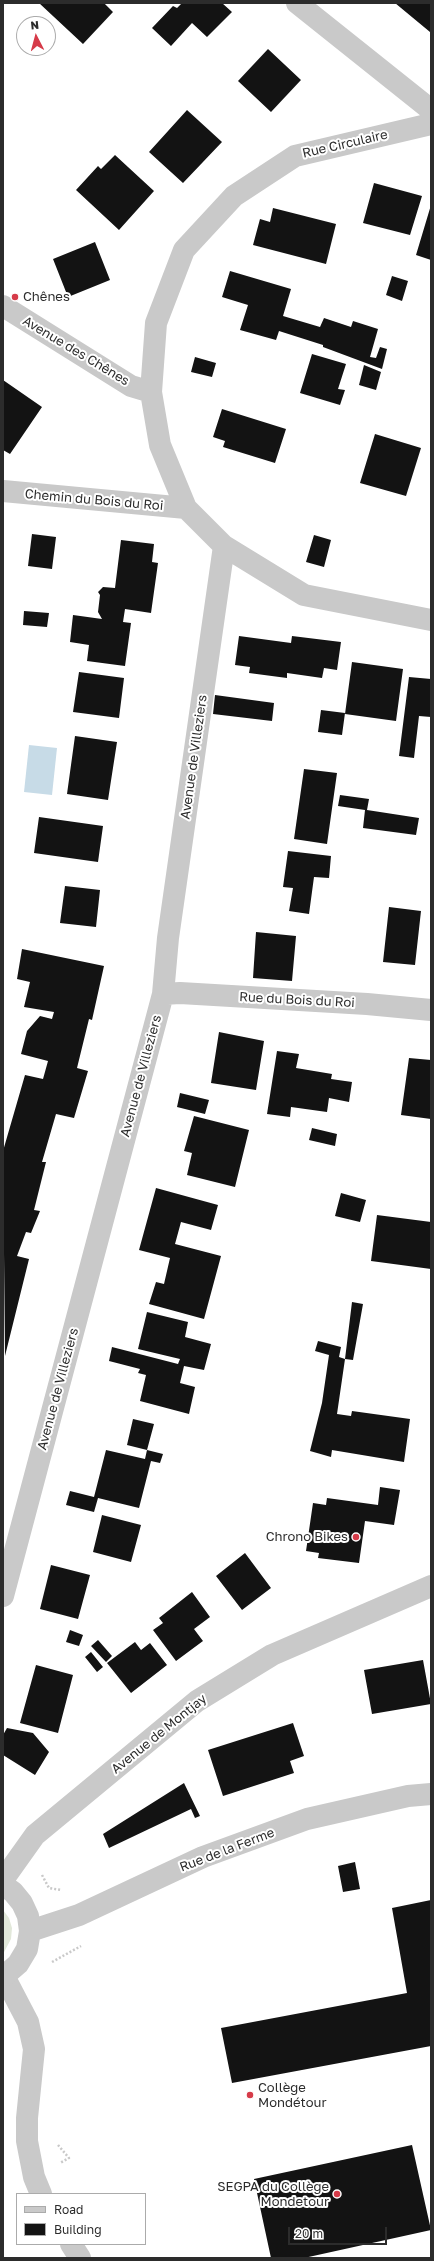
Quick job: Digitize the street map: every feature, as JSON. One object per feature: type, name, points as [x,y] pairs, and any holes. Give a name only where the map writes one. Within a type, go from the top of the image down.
[{"type":"street","points":[[297,3],[431,110]]},
{"type":"street","name":"Rue Circulaire","points":[[431,124],[296,156],[234,196],[184,250],[156,323],[151,392],[160,444],[186,508],[224,546],[304,594],[431,620]]},
{"type":"street","name":"Avenue des Chênes","points":[[3,306],[131,386],[151,392]]},
{"type":"street","name":"Chemin du Bois du Roi","points":[[3,491],[186,508]]},
{"type":"street","name":"Avenue de Villeziers","points":[[3,1596],[163,994],[168,938],[224,546]]},
{"type":"street","name":"Rue du Bois du Roi","points":[[163,994],[180,993],[431,1010]]},
{"type":"street","name":"Avenue de Montjay","points":[[3,1880],[36,1835],[197,1701],[272,1655],[431,1586]]},
{"type":"street","name":"Rue de la Ferme","points":[[30,1931],[80,1915],[203,1857],[307,1819],[408,1796],[431,1794]]},
{"type":"street","points":[[3,1885],[13,1892],[22,1903],[28,1916],[30,1931],[27,1949],[18,1964],[4,1976],[28,2022],[34,2049],[27,2118],[27,2140],[38,2186]]},
{"type":"street","points":[[72,2245],[80,2258]]},
{"type":"path","points":[[36,1835],[47,1850],[39,1870],[49,1888],[77,1893],[86,1944],[49,1964]]},
{"type":"path","points":[[38,2186],[69,2158],[55,2141]]},
{"type":"shaded area","points":[[3,1910],[9,1918],[12,1928],[11,1939],[3,1954]]},
{"type":"water","points":[[29,745],[57,748],[52,795],[24,792]]},
{"type":"building","points":[[39,3],[104,3],[113,12],[83,44],[56,19],[56,16],[53,16]]},
{"type":"building","points":[[182,3],[222,3],[232,12],[207,37],[192,23],[171,46],[152,28],[173,6],[177,8]]},
{"type":"building","points":[[395,3],[431,3],[430,32]]},
{"type":"building","points":[[268,49],[301,80],[271,112],[238,81]]},
{"type":"building","points":[[187,110],[222,142],[183,183],[149,152]]},
{"type":"building","points":[[115,155],[154,191],[119,230],[76,190],[98,166],[101,169]]},
{"type":"building","points":[[374,183],[422,196],[410,235],[363,223]]},
{"type":"building","points":[[431,205],[431,260],[416,255]]},
{"type":"building","points":[[273,208],[336,224],[326,264],[253,245],[260,219],[270,222]]},
{"type":"building","points":[[95,242],[110,280],[68,297],[53,259]]},
{"type":"building","points":[[230,271],[291,289],[283,316],[320,327],[324,318],[351,327],[353,321],[378,329],[370,357],[376,358],[380,347],[387,349],[382,369],[323,347],[323,345],[279,331],[276,340],[240,330],[248,305],[222,297]]},
{"type":"building","points":[[392,276],[408,281],[402,301],[386,295]]},
{"type":"building","points":[[312,354],[346,364],[338,389],[345,390],[340,405],[300,393]]},
{"type":"building","points":[[195,357],[216,363],[212,377],[191,372]]},
{"type":"building","points":[[364,365],[381,372],[376,390],[359,385]]},
{"type":"building","points":[[3,380],[42,407],[10,454],[3,450]]},
{"type":"building","points":[[222,409],[286,429],[275,463],[223,447],[225,441],[213,437]]},
{"type":"building","points":[[375,434],[421,448],[406,496],[360,483]]},
{"type":"building","points":[[32,534],[56,537],[52,569],[28,566]]},
{"type":"building","points":[[314,535],[331,540],[324,567],[306,562]]},
{"type":"building","points":[[121,540],[154,544],[152,562],[158,563],[151,613],[125,609],[123,622],[131,623],[125,666],[87,661],[89,645],[70,642],[73,615],[102,619],[98,612],[100,595],[98,592],[103,587],[115,588]]},
{"type":"building","points":[[24,611],[49,613],[47,627],[23,625]]},
{"type":"building","points":[[239,636],[291,643],[292,636],[341,642],[337,670],[324,668],[322,678],[287,673],[287,678],[249,673],[250,667],[235,665]]},
{"type":"building","points":[[352,662],[403,669],[396,721],[345,714]]},
{"type":"building","points":[[79,672],[124,678],[119,718],[73,712]]},
{"type":"building","points":[[409,677],[431,679],[431,717],[419,716],[414,758],[399,756]]},
{"type":"building","points":[[215,695],[274,703],[272,721],[213,714]]},
{"type":"building","points":[[321,710],[345,713],[342,735],[318,732]]},
{"type":"building","points":[[75,736],[117,742],[108,800],[67,794]]},
{"type":"building","points":[[304,769],[337,773],[327,844],[294,839]]},
{"type":"building","points":[[340,795],[369,799],[367,810],[419,818],[416,835],[363,828],[365,810],[338,806]]},
{"type":"building","points":[[39,817],[103,826],[98,862],[34,853]]},
{"type":"building","points":[[288,851],[331,856],[329,878],[314,877],[309,914],[289,911],[293,888],[283,887]]},
{"type":"building","points":[[65,886],[100,890],[96,927],[60,923]]},
{"type":"building","points":[[389,907],[421,911],[415,965],[383,962]]},
{"type":"building","points":[[256,932],[296,936],[292,981],[253,978]]},
{"type":"building","points":[[22,949],[104,966],[92,1020],[89,1019],[77,1068],[88,1071],[74,1118],[56,1114],[42,1162],[46,1162],[34,1210],[40,1211],[31,1233],[26,1232],[17,1256],[29,1259],[5,1356],[3,1151],[25,1075],[43,1079],[48,1061],[21,1054],[27,1031],[40,1016],[52,1019],[54,1012],[24,1007],[30,982],[17,979]]},
{"type":"building","points":[[219,1032],[264,1041],[256,1090],[211,1083]]},
{"type":"building","points":[[277,1051],[299,1054],[296,1068],[332,1074],[331,1079],[352,1082],[349,1102],[329,1098],[327,1112],[291,1107],[290,1117],[267,1114]]},
{"type":"building","points":[[409,1058],[431,1060],[431,1119],[401,1115]]},
{"type":"building","points":[[180,1093],[209,1100],[205,1114],[177,1107]]},
{"type":"building","points":[[194,1116],[249,1130],[235,1187],[187,1175],[192,1153],[184,1151]]},
{"type":"building","points":[[312,1128],[337,1134],[335,1146],[309,1140]]},
{"type":"building","points":[[156,1188],[218,1205],[211,1230],[181,1222],[175,1244],[221,1256],[204,1319],[149,1304],[156,1282],[164,1284],[170,1258],[139,1250]]},
{"type":"building","points":[[341,1193],[366,1200],[360,1222],[335,1216]]},
{"type":"building","points":[[377,1215],[431,1222],[431,1269],[371,1261]]},
{"type":"building","points":[[352,1302],[363,1304],[353,1360],[345,1359]]},
{"type":"building","points":[[147,1312],[188,1322],[185,1337],[211,1344],[204,1370],[184,1366],[180,1383],[195,1387],[189,1414],[140,1401],[146,1375],[138,1373],[140,1369],[109,1361],[112,1347],[178,1364],[180,1359],[138,1349]]},
{"type":"building","points":[[318,1341],[341,1347],[339,1357],[345,1359],[337,1414],[351,1416],[352,1411],[410,1419],[404,1462],[332,1450],[331,1457],[310,1451],[322,1403],[329,1355],[315,1351]]},
{"type":"building","points":[[133,1419],[154,1424],[147,1450],[127,1445]]},
{"type":"building","points":[[106,1450],[145,1459],[147,1450],[163,1454],[160,1463],[151,1461],[139,1508],[98,1498],[94,1512],[66,1505],[70,1491],[94,1497]]},
{"type":"building","points":[[380,1487],[400,1490],[394,1525],[365,1521],[359,1563],[318,1558],[319,1553],[306,1551],[313,1503],[326,1505],[327,1498],[378,1505]]},
{"type":"building","points":[[102,1515],[141,1525],[131,1562],[93,1552]]},
{"type":"building","points":[[245,1553],[271,1588],[242,1610],[216,1576]]},
{"type":"building","points":[[51,1565],[90,1575],[78,1619],[40,1609]]},
{"type":"building","points":[[192,1592],[210,1617],[194,1629],[203,1641],[176,1661],[153,1630],[163,1623],[159,1618]]},
{"type":"building","points":[[70,1630],[83,1635],[79,1646],[66,1642]]},
{"type":"building","points":[[98,1640],[112,1656],[106,1662],[91,1646]]},
{"type":"building","points":[[135,1642],[141,1650],[150,1643],[167,1665],[131,1693],[107,1663]]},
{"type":"building","points":[[91,1652],[103,1667],[97,1672],[85,1657]]},
{"type":"building","points":[[423,1660],[431,1704],[372,1714],[364,1670]]},
{"type":"building","points":[[36,1665],[73,1675],[58,1733],[20,1723]]},
{"type":"building","points":[[293,1723],[304,1756],[290,1761],[294,1773],[223,1796],[208,1750]]},
{"type":"building","points":[[7,1728],[33,1733],[49,1752],[35,1775],[3,1755],[3,1735]]},
{"type":"building","points":[[184,1783],[200,1816],[195,1818],[191,1809],[109,1848],[103,1834]]},
{"type":"building","points":[[355,1862],[360,1889],[343,1892],[338,1866]]},
{"type":"building","points":[[431,1900],[431,2046],[232,2083],[221,2028],[407,1993],[392,1908]]},
{"type":"building","points":[[412,2145],[431,2230],[304,2258],[271,2258],[254,2179]]},
{"type":"place","name":"Chênes","points":[[15,297]]},
{"type":"place","name":"Chrono Bikes","points":[[356,1537]]},
{"type":"place","name":"Collège Mondétour","points":[[250,2095]]},
{"type":"place","name":"SEGPA du Collège Mondetour","points":[[337,2194]]}]
